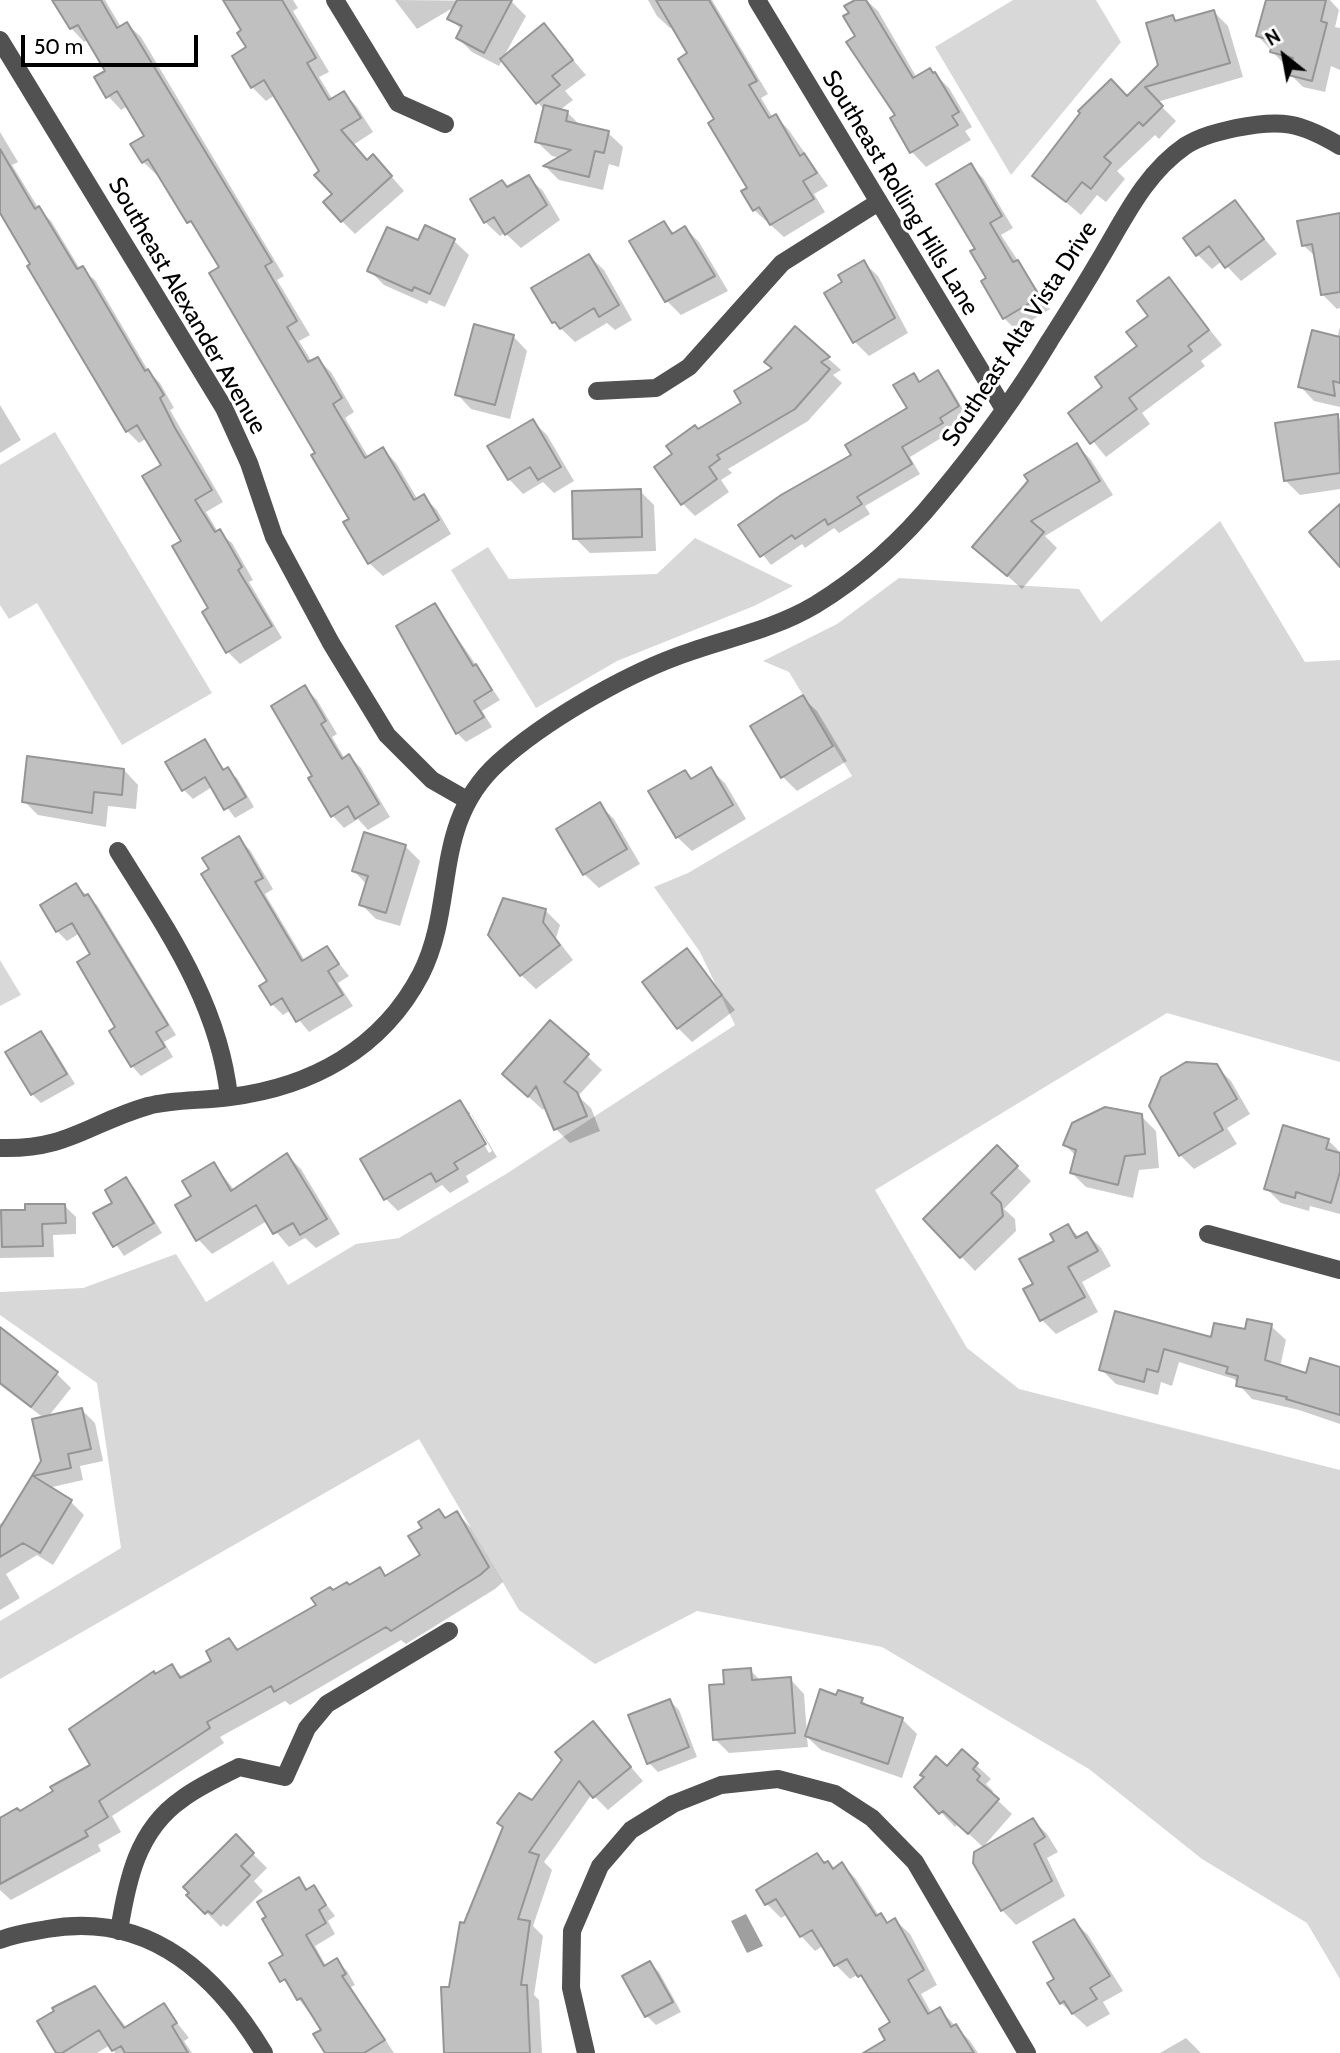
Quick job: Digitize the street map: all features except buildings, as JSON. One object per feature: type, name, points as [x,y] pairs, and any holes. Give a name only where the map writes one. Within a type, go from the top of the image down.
[{"type":"street","points":[[335,0],[398,103],[444,124]]},
{"type":"street","name":"Southeast Rolling Hills Lane","points":[[757,0],[1004,410]]},
{"type":"street","name":"Southeast Alexander Avenue","points":[[0,40],[224,408],[249,463],[274,537],[331,643],[387,735],[432,779],[467,800]]},
{"type":"street","name":"Southeast Alta Vista Drive","points":[[0,1148],[52,1145],[147,1107],[271,1090],[305,1080],[347,1059],[380,1033],[421,974],[436,931],[449,850],[467,800],[495,766],[532,736],[620,683],[677,656],[755,632],[814,606],[869,566],[920,519],[1004,410],[1038,361],[1148,178],[1185,146],[1208,134],[1267,122],[1293,123],[1340,146]]},
{"type":"street","points":[[597,391],[656,388],[690,367],[782,263],[877,203]]},
{"type":"street","points":[[118,851],[184,957],[203,996],[226,1064],[229,1097]]},
{"type":"street","points":[[1208,1234],[1340,1270]]},
{"type":"street","points":[[119,1931],[127,1882],[142,1841],[180,1800],[239,1767],[285,1777],[307,1728],[327,1704],[449,1631]]},
{"type":"street","points":[[586,2053],[571,1988],[572,1931],[600,1866],[631,1830],[673,1804],[721,1785],[778,1779],[835,1794],[872,1818],[915,1862],[1027,2053]]},
{"type":"street","points":[[0,1940],[58,1927],[101,1925],[146,1939],[191,1962],[227,1998],[264,2053]]},
{"type":"shaded area","points":[[1013,0],[1096,0],[1121,42],[1011,175],[935,47]]},
{"type":"shaded area","points":[[55,432],[212,693],[122,745],[37,603],[9,619],[0,605],[0,465]]},
{"type":"shaded area","points":[[1220,521],[1305,662],[1340,660],[1340,1062],[1167,1013],[875,1190],[967,1348],[1019,1389],[1340,1470],[1340,1979],[1307,1923],[1202,1859],[1089,1769],[882,1647],[697,1611],[595,1664],[519,1610],[419,1439],[0,1679],[0,1621],[121,1548],[97,1383],[0,1315],[0,1292],[83,1288],[176,1254],[206,1302],[273,1261],[288,1285],[356,1244],[399,1238],[506,1174],[735,1025],[700,952],[654,887],[688,873],[852,776],[789,672],[763,661],[837,624],[899,578],[1079,589],[1101,622]]},
{"type":"shaded area","points":[[695,538],[793,586],[754,606],[617,661],[536,708],[451,570],[488,547],[509,579],[657,574]]},
{"type":"shaded area","points":[[0,960],[21,995],[0,1006]]},
{"type":"shaded area","points":[[746,1914],[763,1946],[747,1953],[731,1921]]}]
